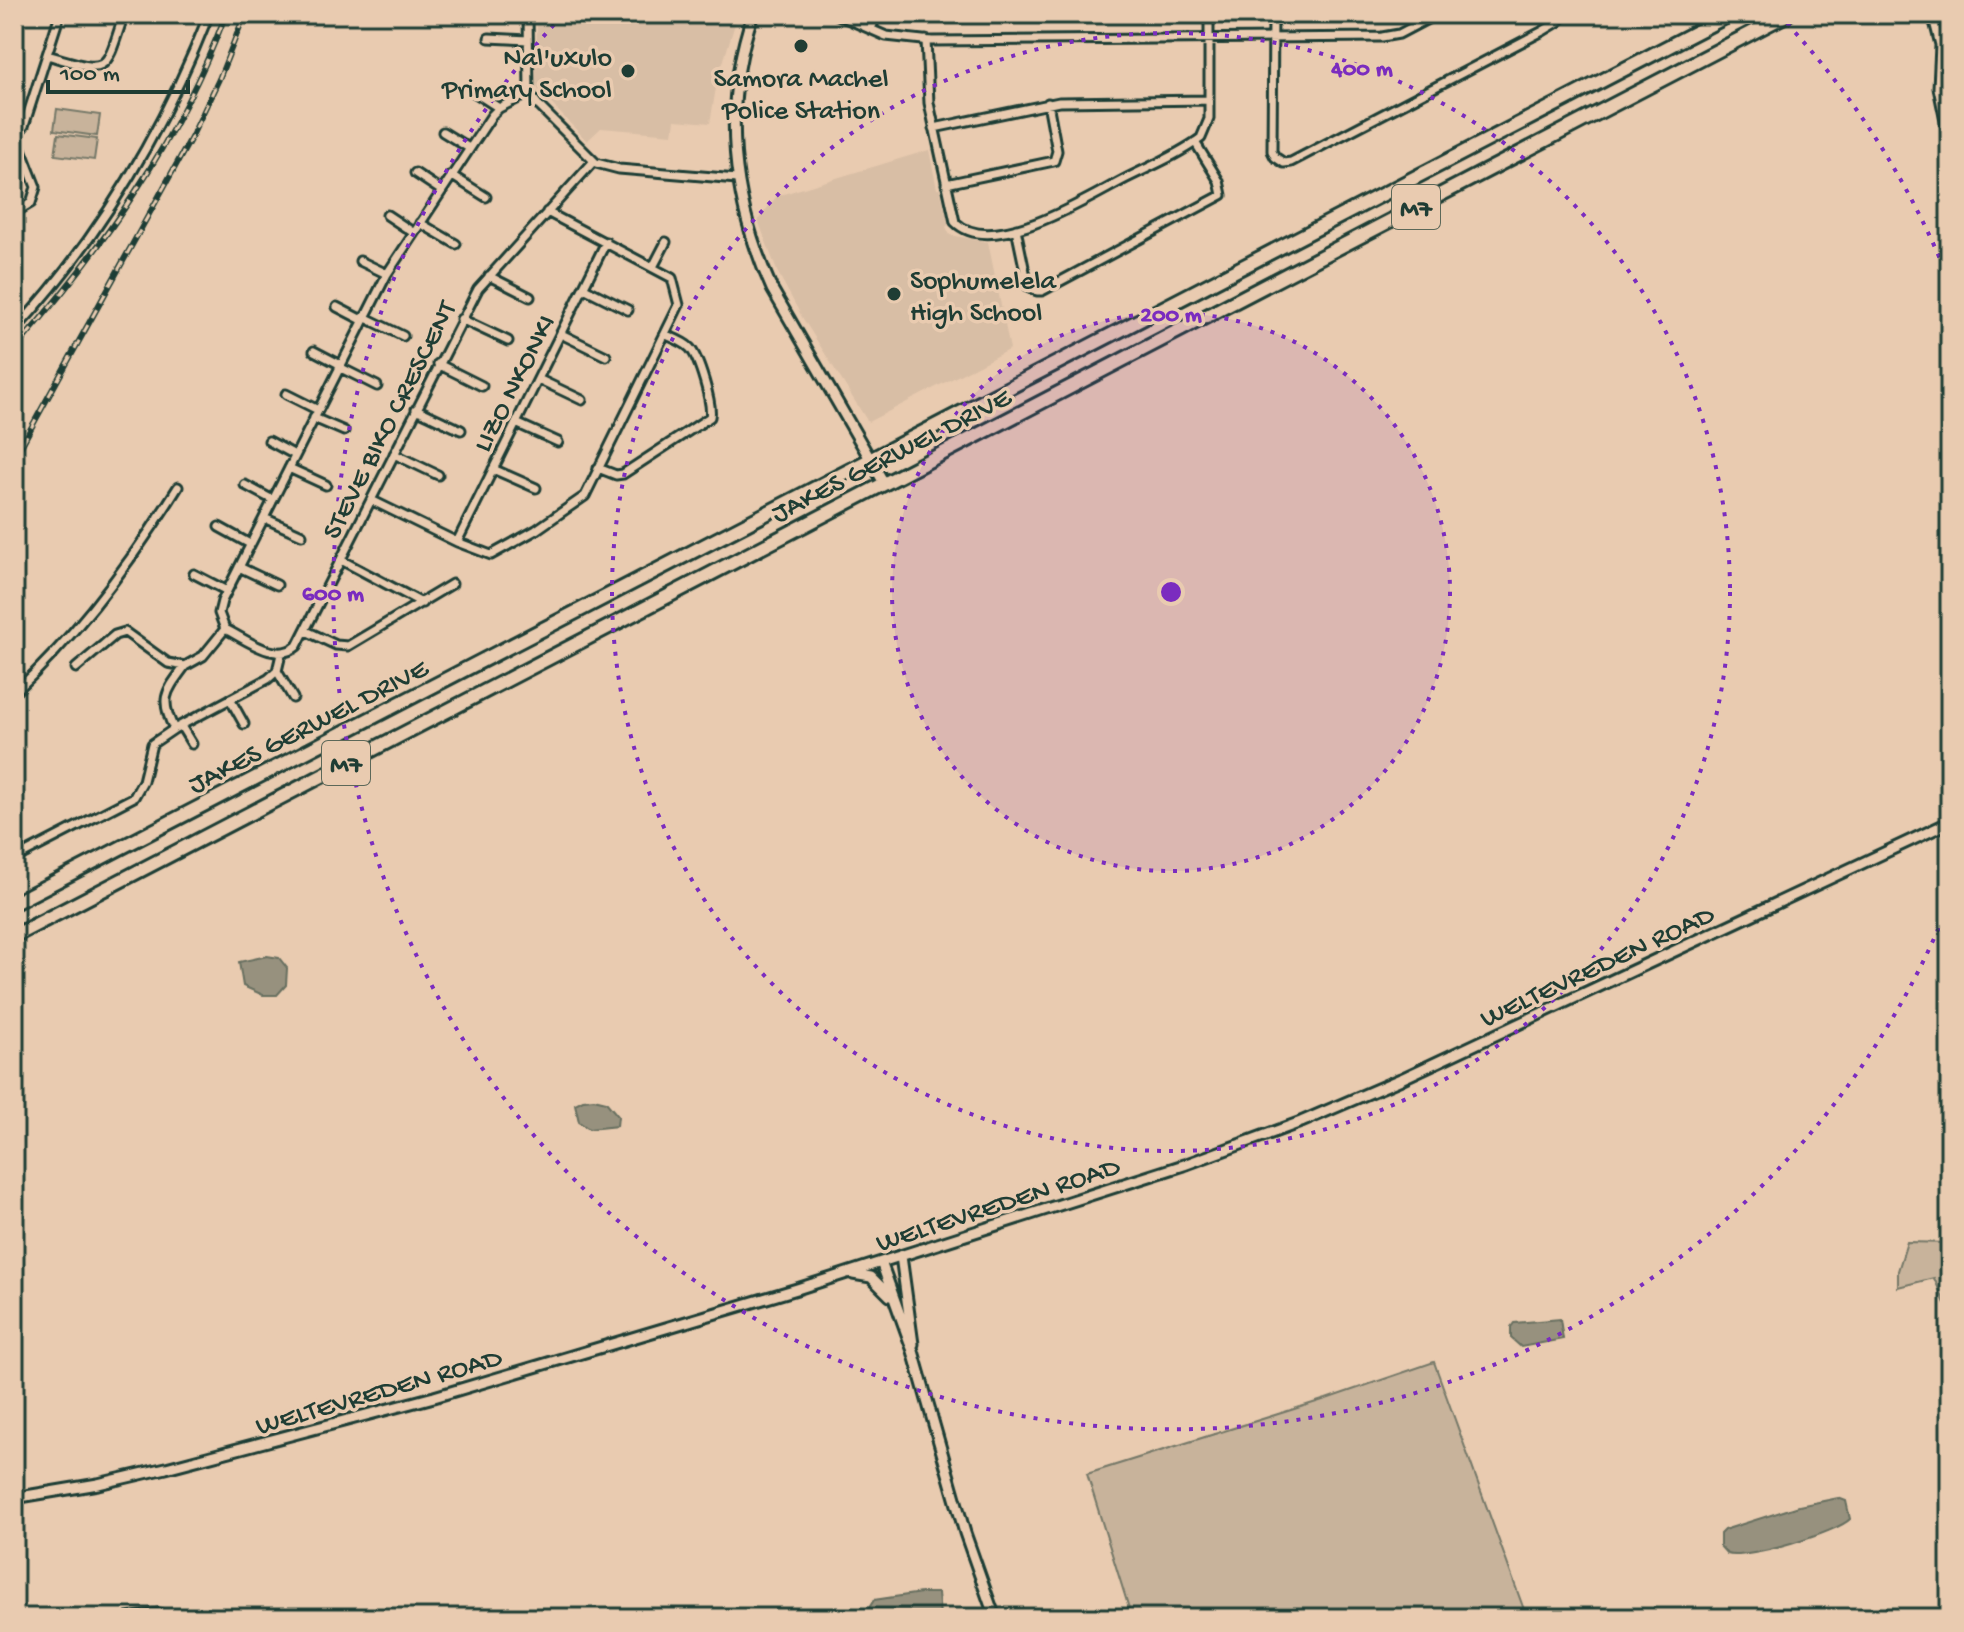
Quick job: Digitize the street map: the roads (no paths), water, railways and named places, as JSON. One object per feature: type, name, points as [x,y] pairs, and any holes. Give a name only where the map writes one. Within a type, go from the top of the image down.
[{"type":"highway","name":"JAKES GERWEL DRIVE","points":[[14,903],[1731,14]]},
{"type":"highway","name":"JAKES GERWEL DRIVE","points":[[14,936],[1788,14]]},
{"type":"street","points":[[14,213],[31,203],[36,187],[15,137],[24,126],[60,14]]},
{"type":"street","points":[[47,55],[86,67],[103,64],[109,56],[124,14]]},
{"type":"street","points":[[14,331],[73,259],[127,182],[178,90],[209,14]]},
{"type":"street","points":[[528,14],[529,93],[594,161],[619,169],[737,179]]},
{"type":"street","points":[[753,14],[739,63],[735,100],[737,179],[751,238],[772,289],[884,483]]},
{"type":"street","points":[[836,14],[886,36],[926,40],[1391,36],[1437,14]]},
{"type":"street","points":[[871,29],[877,14]]},
{"type":"street","points":[[926,40],[928,92],[951,211],[960,228],[980,233],[1016,229],[1064,211],[1201,138],[1208,126],[1209,14]]},
{"type":"street","points":[[1273,14],[1272,151],[1284,163],[1543,31],[1566,14]]},
{"type":"street","points":[[1949,14],[1934,17],[1940,45],[1938,88],[1950,145]]},
{"type":"street","points":[[489,38],[528,40]]},
{"type":"street","points":[[471,90],[499,108]]},
{"type":"street","points":[[293,698],[277,671],[281,654],[225,629],[219,613],[227,591],[387,274],[469,148],[499,108],[529,93]]},
{"type":"street","points":[[934,128],[1072,100],[1209,100]]},
{"type":"street","points":[[946,184],[1054,161],[1057,151],[1048,103]]},
{"type":"street","points":[[443,132],[469,148]]},
{"type":"street","points":[[1016,229],[1028,286],[1042,291],[1222,195],[1219,181],[1195,142]]},
{"type":"street","name":"STEVE BIKO CRESCENT","points":[[281,654],[297,646],[306,631],[478,289],[594,161]]},
{"type":"street","points":[[415,173],[442,191]]},
{"type":"street","points":[[451,175],[486,197]]},
{"type":"street","points":[[371,500],[487,554],[502,551],[582,500],[666,335],[679,301],[672,278],[547,212]]},
{"type":"street","points":[[387,215],[414,233]]},
{"type":"street","points":[[420,223],[456,244]]},
{"type":"street","name":"LIZO NKONKI","points":[[457,542],[606,242]]},
{"type":"street","points":[[653,267],[666,242]]},
{"type":"street","points":[[360,261],[387,274]]},
{"type":"street","points":[[489,276],[530,297]]},
{"type":"street","points":[[584,288],[628,310]]},
{"type":"street","points":[[337,307],[403,336]]},
{"type":"street","points":[[461,319],[508,341]]},
{"type":"street","points":[[561,334],[606,356]]},
{"type":"street","points":[[598,468],[610,474],[623,474],[710,417],[711,403],[694,355],[689,347],[666,335]]},
{"type":"street","points":[[314,351],[377,386]]},
{"type":"street","points":[[438,364],[482,386]]},
{"type":"street","points":[[538,379],[582,400]]},
{"type":"street","points":[[286,394],[344,431]]},
{"type":"street","points":[[416,409],[461,430]]},
{"type":"street","points":[[516,423],[558,442]]},
{"type":"street","points":[[269,441],[295,455]]},
{"type":"street","points":[[394,454],[438,475]]},
{"type":"street","points":[[289,468],[326,485]]},
{"type":"street","points":[[493,469],[536,488]]},
{"type":"street","points":[[245,485],[273,500]]},
{"type":"street","points":[[14,693],[92,609],[136,553],[178,487]]},
{"type":"street","points":[[264,518],[302,535]]},
{"type":"street","points":[[219,527],[250,544]]},
{"type":"street","points":[[341,560],[422,603]]},
{"type":"street","points":[[239,567],[277,585]]},
{"type":"street","points":[[194,574],[227,591]]},
{"type":"street","points":[[306,631],[336,645],[348,646],[452,584]]},
{"type":"street","points":[[192,744],[168,718],[166,690],[185,666],[203,656],[225,629]]},
{"type":"street","points":[[76,668],[115,635],[125,632],[168,663],[185,666]]},
{"type":"street","points":[[14,859],[134,797],[143,781],[152,744],[277,671]]},
{"type":"street","points":[[230,699],[244,724]]},
{"type":"street","name":"WELTEVREDEN ROAD","points":[[14,1498],[98,1484],[293,1436],[655,1333],[1184,1165],[1301,1122],[1401,1079],[1950,822]]},
{"type":"street","points":[[901,1256],[913,1351]]},
{"type":"street","points":[[881,1262],[913,1351],[969,1547],[995,1618]]},
{"type":"street","points":[[847,1273],[871,1277],[883,1286],[896,1305]]},
{"type":"street","points":[[127,1618],[159,1613]]},
{"type":"railway","points":[[14,350],[78,272],[135,192],[185,106],[226,14]]},
{"type":"railway","points":[[14,459],[191,138],[245,14]]},
{"type":"place","name":"Samora Machel Police Station","points":[[801,46]]},
{"type":"place","name":"Nal'uxulo Primary School","points":[[628,71]]},
{"type":"place","name":"Sophumelela High School","points":[[894,294]]}]
